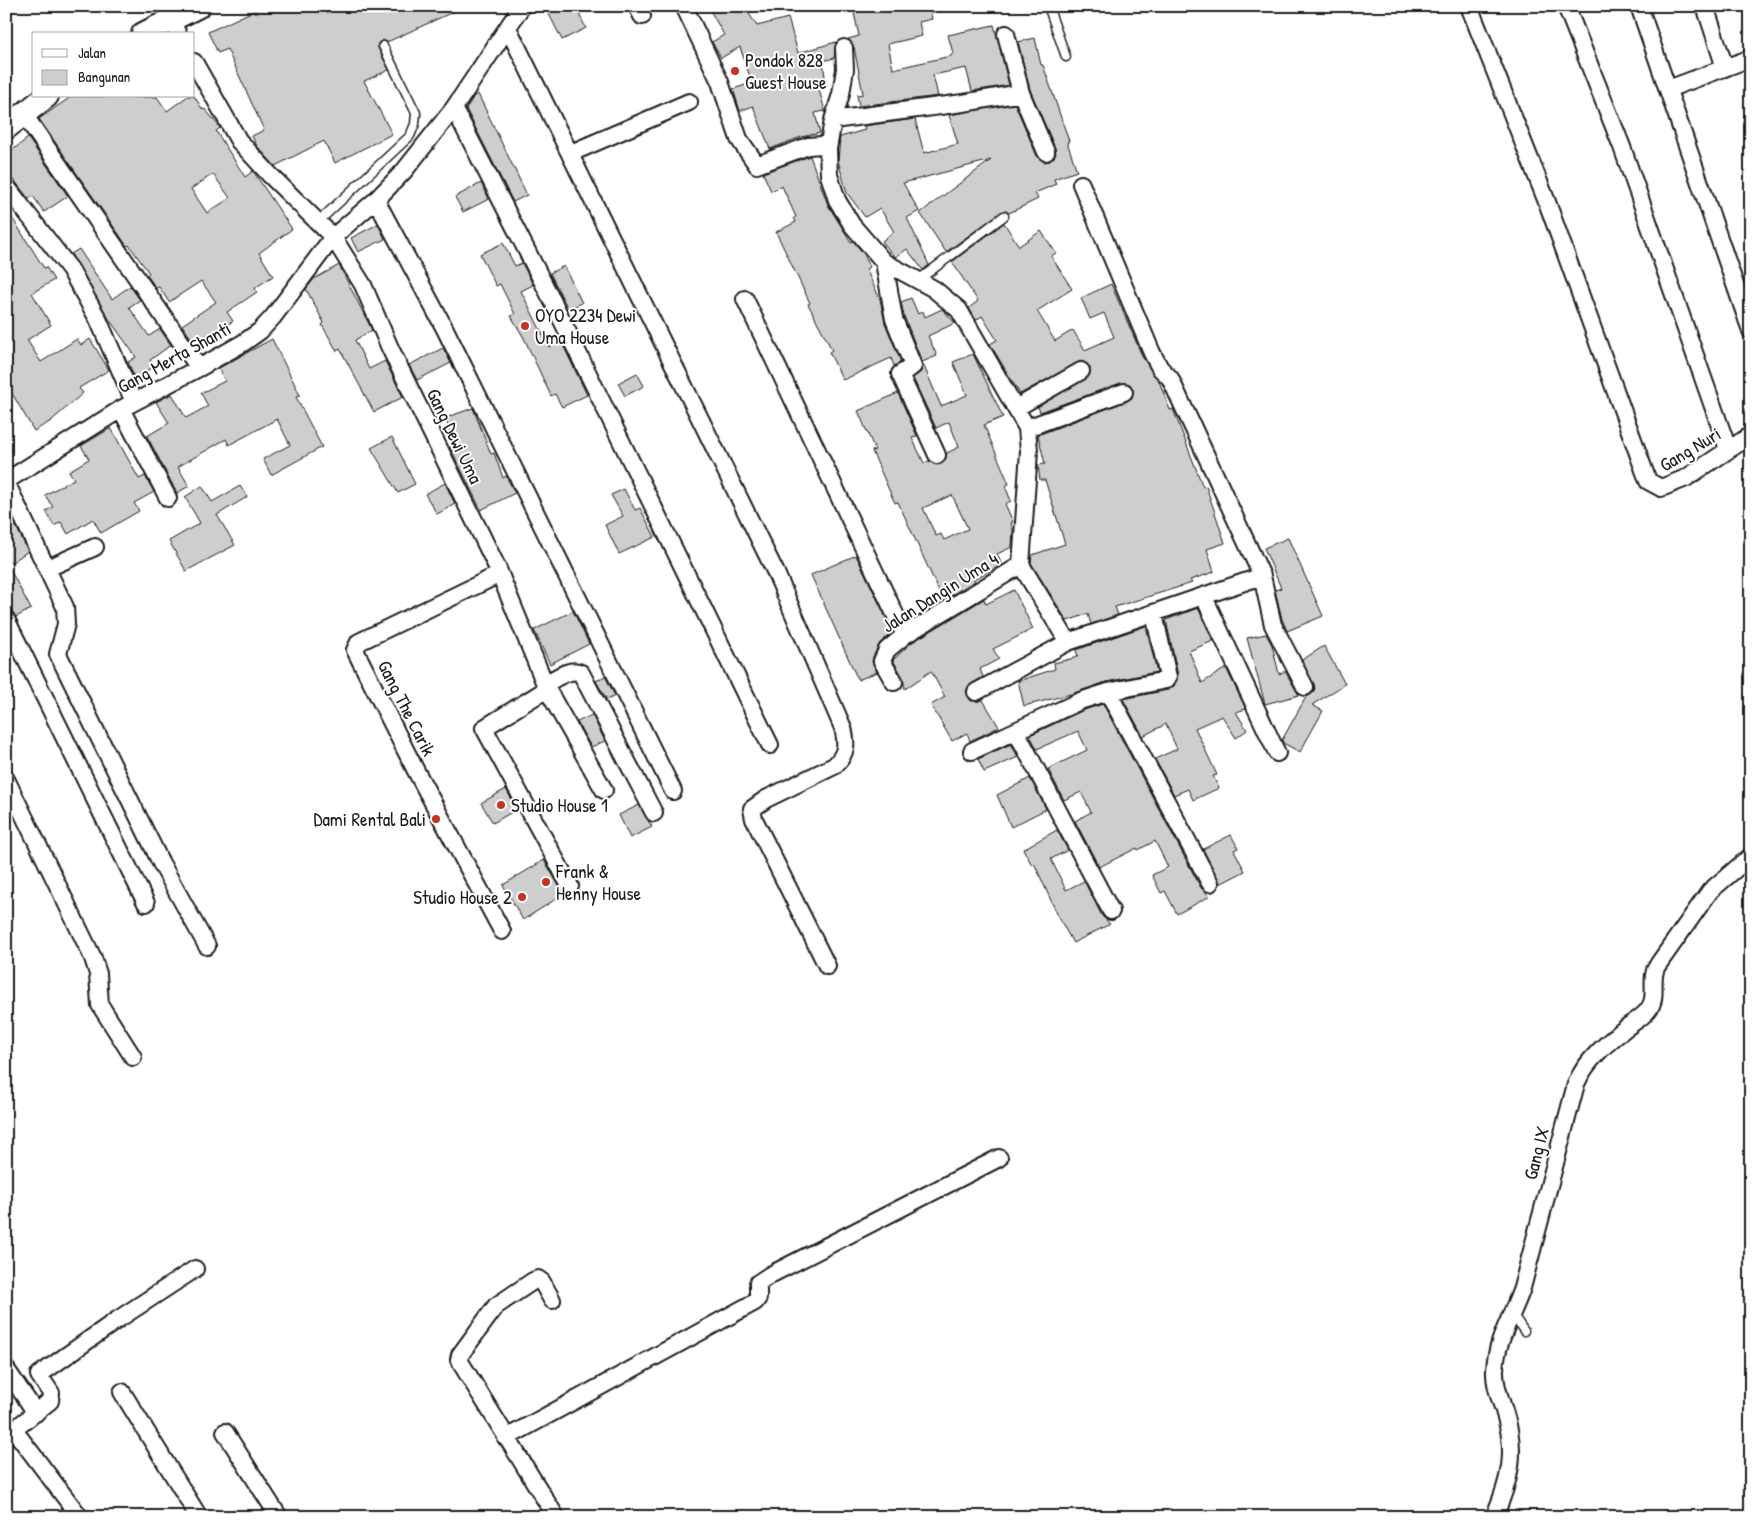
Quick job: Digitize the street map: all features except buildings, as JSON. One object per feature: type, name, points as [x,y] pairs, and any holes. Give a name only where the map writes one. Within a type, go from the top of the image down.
[{"type":"street","points":[[151,32],[175,26],[199,6]]},
{"type":"street","name":"Gang Merta Shanti","points":[[6,481],[127,398],[198,366],[243,343],[260,331],[273,317],[333,236],[376,200],[404,171],[454,108],[522,6]]},
{"type":"street","points":[[684,6],[720,82],[739,139],[757,165],[808,146],[822,144],[828,149]]},
{"type":"street","name":"Gang Nuri","points":[[1469,6],[1547,202],[1648,481],[1661,488],[1686,478],[1751,435]]},
{"type":"street","points":[[1566,6],[1622,147],[1728,450]]},
{"type":"street","points":[[1639,6],[1751,331]]},
{"type":"street","points":[[1705,6],[1725,68]]},
{"type":"street","points":[[508,28],[776,573],[843,728],[847,744],[842,758],[834,766],[766,799],[752,809],[754,819],[827,966]]},
{"type":"street","points":[[1006,34],[1021,93],[1046,152]]},
{"type":"street","points":[[844,48],[845,69],[843,86],[833,120],[828,149],[829,175],[837,200],[852,225],[884,262],[934,289],[959,310],[1027,428],[1028,451],[1021,565],[1068,642]]},
{"type":"street","points":[[1668,90],[1751,58]]},
{"type":"street","name":"Gang Dewi Uma","points":[[195,64],[239,141],[270,175],[333,236],[363,286],[394,356],[500,574],[546,686],[604,790]]},
{"type":"street","points":[[833,120],[963,103],[1021,93]]},
{"type":"street","points":[[6,128],[43,98]]},
{"type":"street","points":[[571,153],[689,102]]},
{"type":"street","points":[[454,108],[553,302],[770,745]]},
{"type":"street","points":[[23,113],[198,366]]},
{"type":"street","points":[[1081,184],[1152,353],[1160,368],[1170,378],[1262,576],[1273,625],[1305,687]]},
{"type":"street","points":[[6,186],[70,269],[98,320],[127,398],[168,498]]},
{"type":"street","points":[[376,200],[445,329],[673,791]]},
{"type":"street","points":[[884,262],[894,319],[913,366],[900,374],[936,455]]},
{"type":"street","points":[[745,299],[905,635]]},
{"type":"street","points":[[1016,408],[1081,371]]},
{"type":"street","points":[[1027,428],[1124,392]]},
{"type":"street","points":[[6,481],[65,607],[66,624],[58,654],[161,863],[207,946]]},
{"type":"street","points":[[48,568],[95,547]]},
{"type":"street","name":"Jalan Dangin Uma 4","points":[[894,682],[883,665],[882,658],[887,650],[905,635],[1021,565]]},
{"type":"street","name":"Gang The Carik","points":[[500,574],[359,642],[355,650],[416,771],[502,931]]},
{"type":"street","points":[[976,692],[1068,642],[1262,576]]},
{"type":"street","points":[[1204,597],[1277,753]]},
{"type":"street","points":[[972,751],[1080,701],[1108,692],[1166,680],[1168,677],[1154,614]]},
{"type":"street","points":[[6,619],[146,903]]},
{"type":"street","points":[[570,886],[484,728],[546,686],[576,670],[581,673],[654,812]]},
{"type":"street","points":[[1108,692],[1210,884]]},
{"type":"street","points":[[1016,731],[1111,911]]},
{"type":"street","points":[[6,779],[93,958],[98,974],[100,1005],[133,1057]]},
{"type":"street","name":"Gang IX","points":[[1494,1517],[1509,1474],[1513,1444],[1495,1380],[1494,1370],[1497,1348],[1513,1315],[1535,1244],[1572,1094],[1580,1073],[1608,1043],[1649,1010],[1654,997],[1653,975],[1657,966],[1710,891],[1751,856]]},
{"type":"street","points":[[506,1438],[755,1302],[758,1298],[758,1283],[770,1275],[999,1158]]},
{"type":"street","points":[[80,1517],[10,1433],[50,1401],[51,1393],[39,1375],[117,1320],[195,1269]]},
{"type":"street","points":[[552,1300],[542,1282],[538,1279],[496,1306],[460,1355],[460,1366],[556,1517]]},
{"type":"street","points":[[6,1369],[36,1413]]},
{"type":"street","points":[[122,1392],[199,1517]]},
{"type":"street","points":[[225,1432],[279,1517]]},
{"type":"lane","points":[[1048,6],[1066,57]]},
{"type":"lane","points":[[318,222],[410,136],[415,124],[416,113],[383,46]]},
{"type":"lane","points":[[918,281],[1004,216]]},
{"type":"lane","points":[[1513,1315],[1524,1331]]},
{"type":"place","name":"Pondok 828 Guest House","points":[[735,71]]},
{"type":"place","name":"OYO 2234 Dewi Uma House","points":[[525,326]]},
{"type":"place","name":"Studio House 1","points":[[501,805]]},
{"type":"place","name":"Dami Rental Bali","points":[[436,819]]},
{"type":"place","name":"Frank & Henny House","points":[[546,882]]},
{"type":"place","name":"Studio House 2","points":[[522,897]]}]
